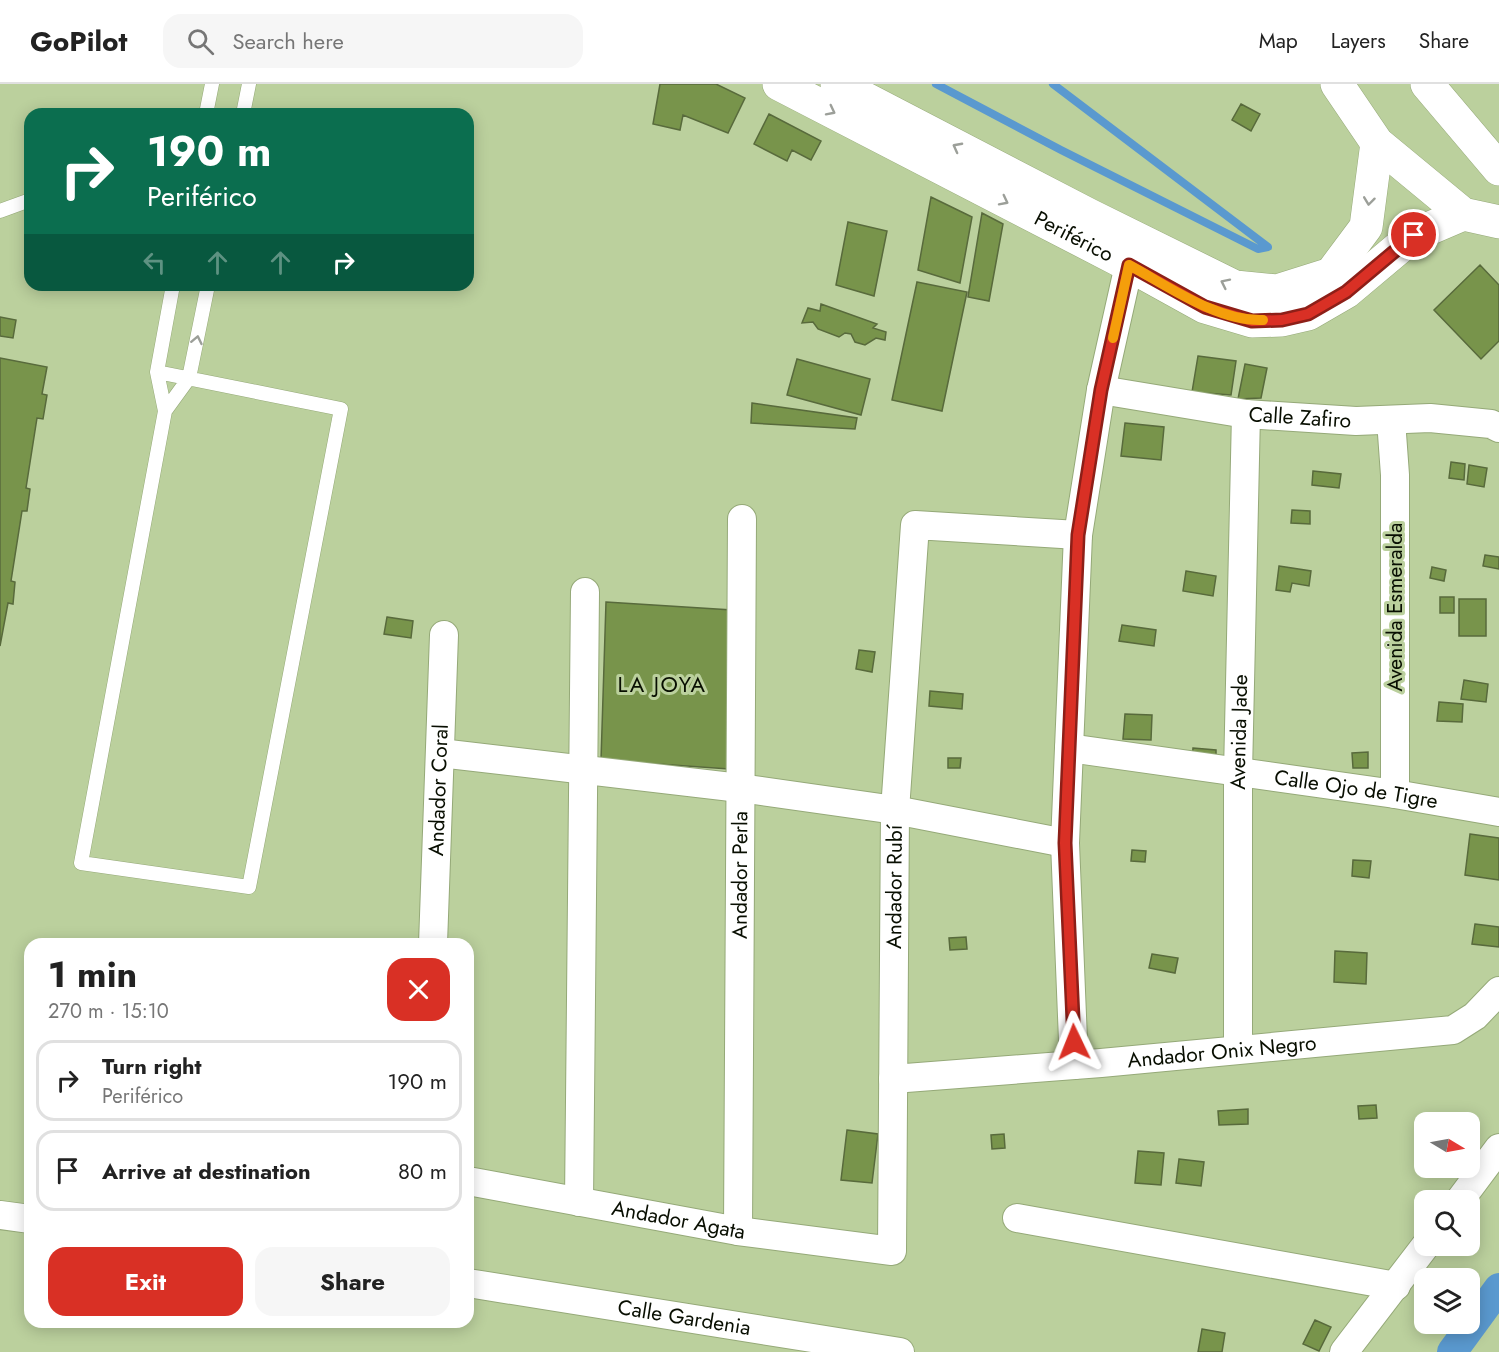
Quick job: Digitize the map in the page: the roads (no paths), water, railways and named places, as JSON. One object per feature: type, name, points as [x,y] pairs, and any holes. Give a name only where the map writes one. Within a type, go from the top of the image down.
[{"type":"main road","name":"Periférico","points":[[779,84],[1129,265],[1205,307],[1252,321],[1331,273],[1366,227],[1377,143]]},
{"type":"main road","name":"Periférico","points":[[837,84],[1089,215],[1235,287],[1308,314],[1346,292],[1414,235],[1463,214]]},
{"type":"main road","points":[[1337,84],[1377,143],[1463,214],[1499,222]]},
{"type":"main road","points":[[1427,84],[1499,169]]},
{"type":"street","points":[[1074,1065],[1065,843],[1078,535],[1101,390],[1129,265]]},
{"type":"street","name":"Calle Zafiro","points":[[1101,390],[1246,414],[1356,421],[1430,418],[1491,424],[1499,428]]},
{"type":"street","name":"Avenida Jade","points":[[1238,1048],[1238,772],[1246,414]]},
{"type":"street","name":"Avenida Esmeralda","points":[[1391,420],[1395,475],[1395,794]]},
{"type":"street","name":"Andador Perla","points":[[738,1231],[742,519]]},
{"type":"street","name":"Andador Rubí","points":[[892,1251],[895,810],[915,525],[1078,535]]},
{"type":"street","points":[[579,1202],[585,592]]},
{"type":"street","name":"Andador Coral","points":[[433,938],[444,635]]},
{"type":"street","name":"Calle Ojo de Tigre","points":[[1069,748],[1395,794],[1499,812]]},
{"type":"street","points":[[440,753],[585,768],[895,810],[1065,843]]},
{"type":"street","name":"Andador Onix Negro","points":[[893,1079],[1074,1065],[1453,1029],[1475,1016],[1499,991]]},
{"type":"street","points":[[1468,1190],[1499,1148]]},
{"type":"street","name":"Andador Agata","points":[[474,1182],[738,1231],[892,1251]]},
{"type":"street","points":[[0,1215],[24,1218]]},
{"type":"street","points":[[1017,1218],[1395,1286]]},
{"type":"street","points":[[1344,1352],[1418,1256]]},
{"type":"street","name":"Calle Gardenia","points":[[474,1284],[900,1352]]},
{"type":"lane","points":[[207,108],[212,84]]},
{"type":"lane","points":[[244,108],[249,84]]},
{"type":"lane","points":[[0,211],[24,202]]},
{"type":"lane","points":[[157,372],[341,409],[249,887],[81,863],[165,411],[157,372],[172,291]]},
{"type":"lane","points":[[165,411],[189,378],[207,291]]},
{"type":"waterway","points":[[936,84],[1258,249],[1268,247],[1053,84]]},
{"type":"waterway","points":[[1452,1352],[1499,1288]]},
{"type":"district","name":"LA JOYA","points":[[662,684]]}]
